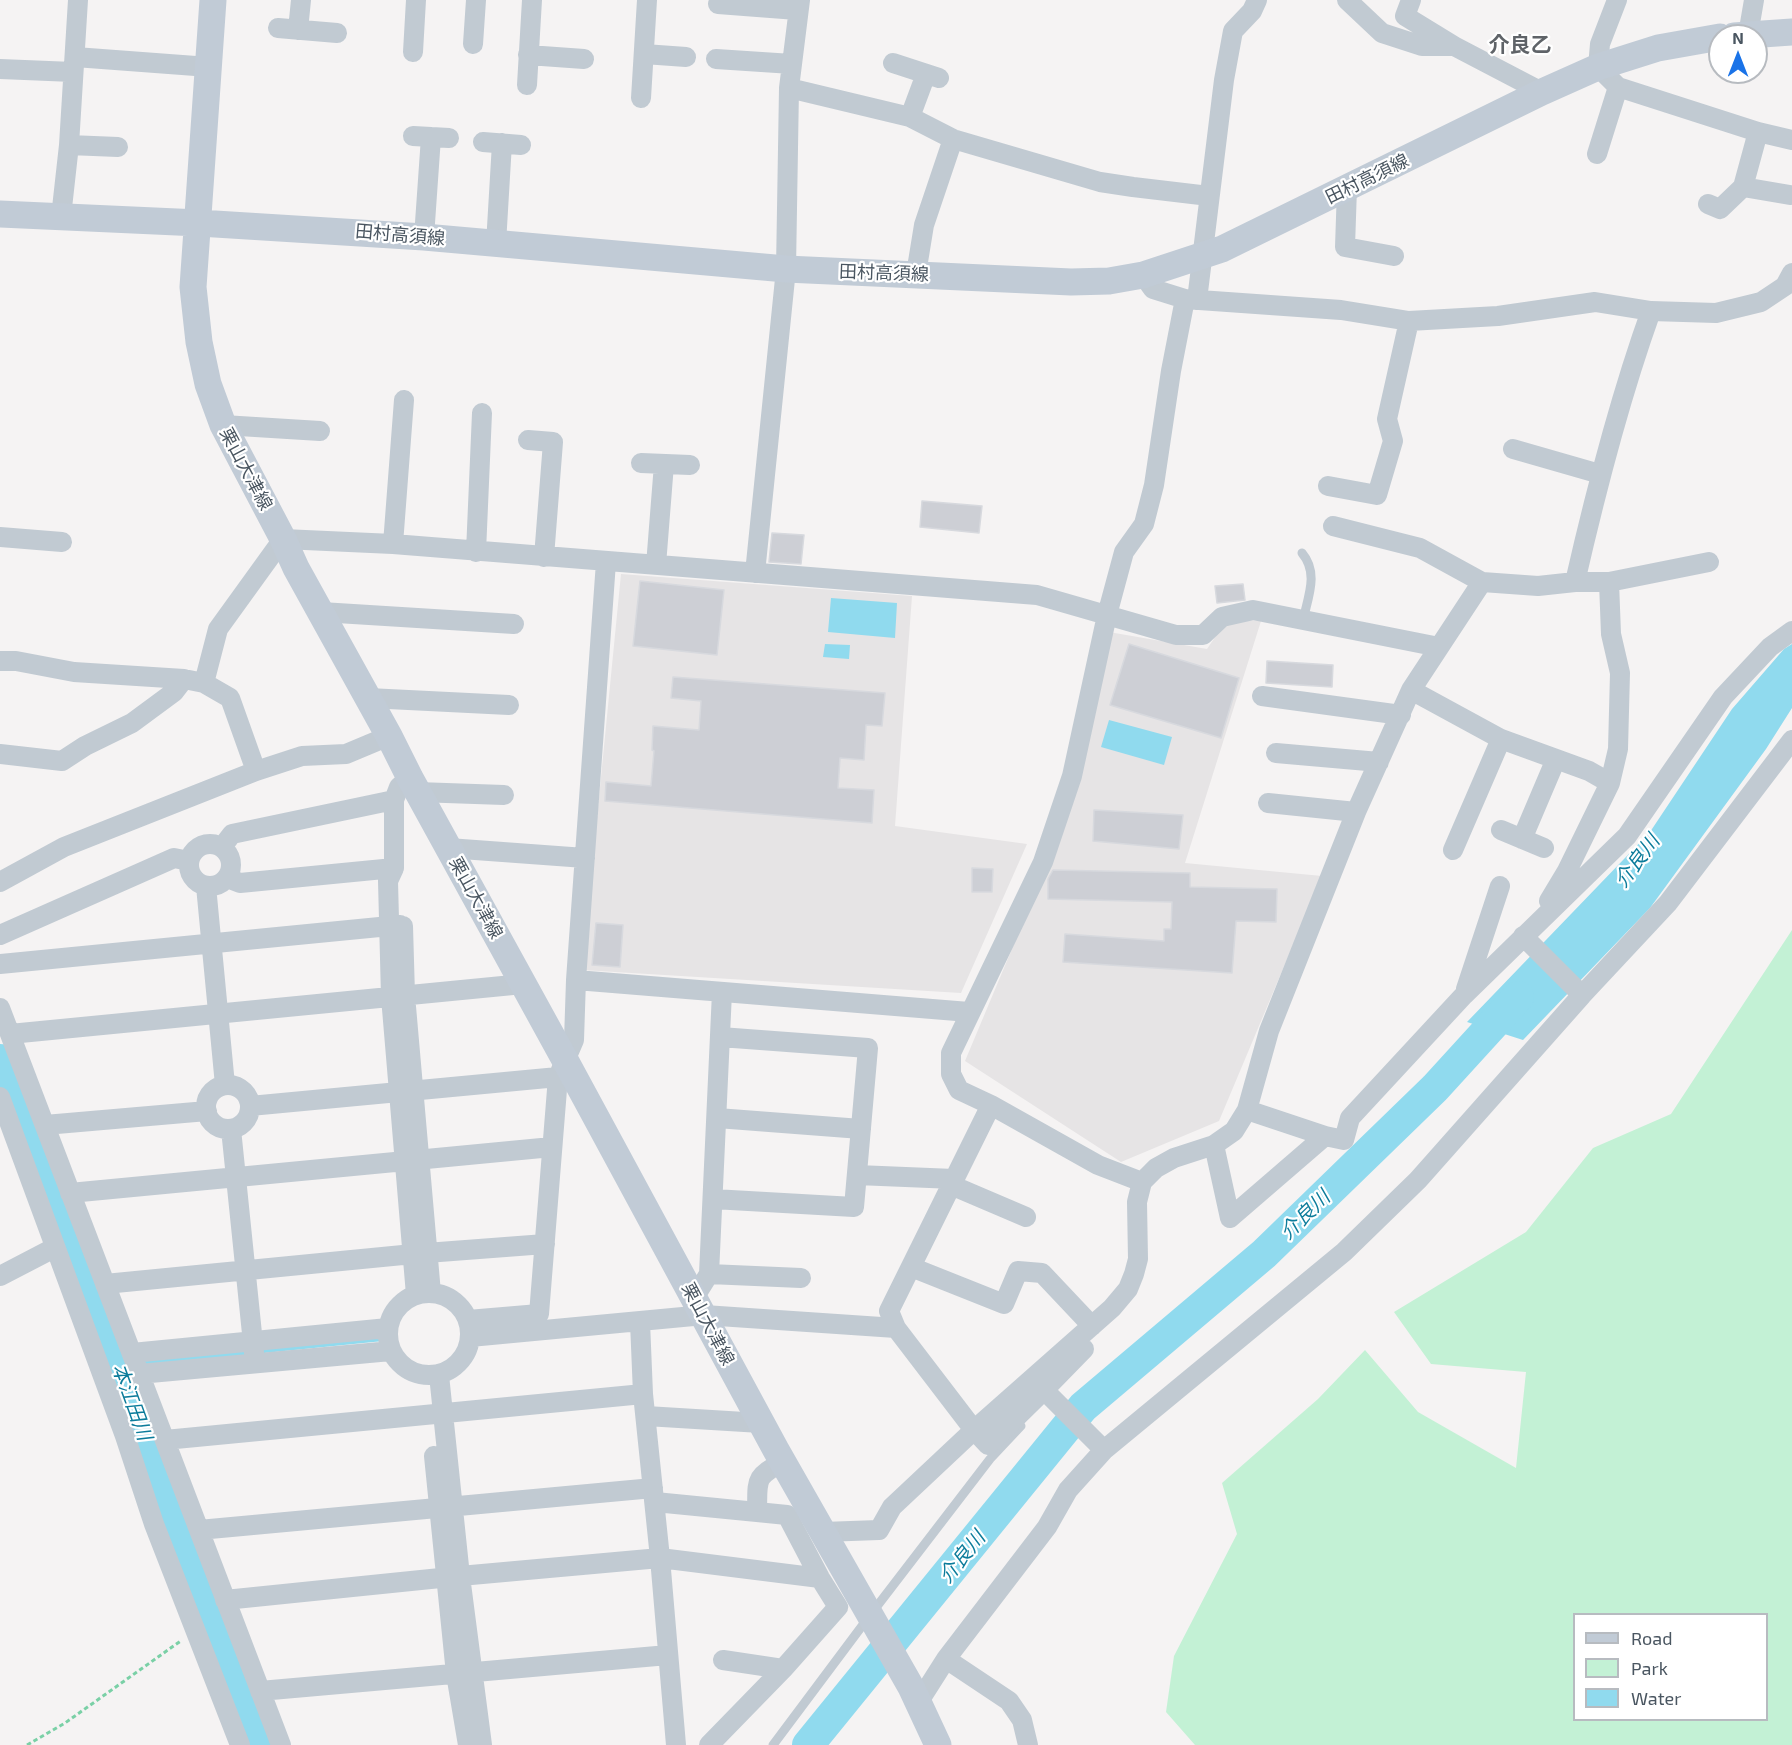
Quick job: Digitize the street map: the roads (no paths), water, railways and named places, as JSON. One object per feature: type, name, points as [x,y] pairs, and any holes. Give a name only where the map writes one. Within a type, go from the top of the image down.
[{"type":"main road","name":"栗山大津線","points":[[213,0],[194,287],[199,342],[208,384],[223,425],[284,540],[296,568],[389,736],[407,790],[448,848],[523,984],[561,1068],[699,1307],[761,1423],[872,1617],[915,1695],[938,1745]]},
{"type":"main road","points":[[1768,33],[1792,32]]},
{"type":"main road","name":"田村高須線","points":[[0,214],[199,222],[424,237],[786,269],[1071,282],[1109,281],[1143,275],[1222,249],[1542,92],[1598,68],[1658,48],[1708,39]]},
{"type":"street","points":[[62,217],[78,0]]},
{"type":"street","points":[[298,30],[301,0]]},
{"type":"street","points":[[413,52],[416,0]]},
{"type":"street","points":[[473,44],[476,0]]},
{"type":"street","points":[[527,85],[532,0]]},
{"type":"street","points":[[641,98],[647,0]]},
{"type":"street","points":[[1142,1182],[1098,1165],[991,1105],[959,1090],[951,1074],[951,1053],[1042,862],[1072,776],[1107,615],[1124,552],[1144,524],[1154,485],[1171,371],[1203,256],[1224,80],[1233,31],[1252,11],[1257,0]]},
{"type":"street","points":[[1347,0],[1382,33],[1422,46],[1454,46]]},
{"type":"street","points":[[1411,0],[1405,16],[1454,46],[1542,92]]},
{"type":"street","points":[[1617,0],[1600,44],[1598,68],[1618,87],[1758,132],[1792,140]]},
{"type":"street","points":[[1745,24],[1754,0]]},
{"type":"street","points":[[718,4],[799,5],[789,88],[786,269],[755,573]]},
{"type":"street","points":[[278,27],[337,33]]},
{"type":"street","points":[[644,54],[686,57]]},
{"type":"street","points":[[528,55],[584,59]]},
{"type":"street","points":[[716,59],[792,64]]},
{"type":"street","points":[[893,63],[933,76],[910,117]]},
{"type":"street","points":[[0,69],[74,65],[209,67]]},
{"type":"street","points":[[1597,154],[1618,87]]},
{"type":"street","points":[[789,88],[910,117],[953,139],[1100,182],[1209,196]]},
{"type":"street","points":[[1708,204],[1720,209],[1743,187],[1758,132]]},
{"type":"street","points":[[424,237],[431,137]]},
{"type":"street","points":[[916,274],[924,225],[953,139]]},
{"type":"street","points":[[496,244],[502,144]]},
{"type":"street","points":[[69,145],[117,147]]},
{"type":"street","points":[[1743,187],[1790,195]]},
{"type":"street","points":[[1347,188],[1345,248],[1394,256]]},
{"type":"street","points":[[1143,275],[1153,290],[1191,300],[1341,310],[1409,321],[1498,316],[1595,303],[1651,311],[1716,314],[1761,303],[1785,286],[1792,273]]},
{"type":"street","points":[[1575,582],[1600,474],[1628,376],[1651,311]]},
{"type":"street","points":[[1328,486],[1377,495],[1393,441],[1387,419],[1409,321]]},
{"type":"street","points":[[393,544],[404,400]]},
{"type":"street","points":[[476,552],[482,413]]},
{"type":"street","points":[[223,425],[320,431]]},
{"type":"street","points":[[528,440],[554,442],[544,557]]},
{"type":"street","points":[[1513,448],[1600,474]]},
{"type":"street","points":[[641,463],[690,465]]},
{"type":"street","points":[[656,565],[664,464]]},
{"type":"street","points":[[1333,526],[1420,548],[1482,582],[1538,586],[1575,582],[1609,582],[1709,562]]},
{"type":"street","points":[[0,537],[62,542]]},
{"type":"street","points":[[204,683],[218,629],[284,540],[393,544],[1037,595],[1176,635],[1203,635],[1222,617],[1253,610],[1439,647]]},
{"type":"street","points":[[469,1329],[539,1314],[552,1146],[561,1068],[574,1040],[576,980],[606,561]]},
{"type":"street","points":[[823,1532],[879,1530],[892,1507],[974,1430],[1112,1308],[1128,1289],[1138,1259],[1137,1202],[1142,1182],[1156,1168],[1174,1158],[1214,1145],[1234,1131],[1248,1110],[1269,1032],[1356,812],[1412,690],[1482,582]]},
{"type":"street","points":[[1529,930],[1567,871],[1610,783],[1618,749],[1620,673],[1611,634],[1609,582]]},
{"type":"street","points":[[321,612],[514,624]]},
{"type":"street","points":[[1248,1110],[1325,1136],[1344,1140],[1350,1118],[1464,995],[1627,836],[1723,697],[1770,647],[1792,631]]},
{"type":"street","points":[[0,661],[16,661],[74,672],[184,679],[204,683],[230,698],[256,771]]},
{"type":"street","points":[[0,754],[62,761],[85,746],[132,723],[174,692],[184,679]]},
{"type":"street","points":[[1412,690],[1500,739],[1589,771],[1610,783]]},
{"type":"street","points":[[1262,696],[1401,715]]},
{"type":"street","points":[[368,698],[508,705]]},
{"type":"street","points":[[0,882],[64,847],[256,771],[302,756],[346,754],[389,736]]},
{"type":"street","points":[[1454,849],[1500,739]]},
{"type":"street","points":[[915,1695],[946,1659],[1047,1527],[1098,1444],[1344,1252],[1418,1180],[1577,990],[1668,903],[1792,740]]},
{"type":"street","points":[[1276,753],[1379,762]]},
{"type":"street","points":[[1522,838],[1556,759]]},
{"type":"street","points":[[407,790],[394,868],[388,880],[396,925],[398,996],[424,1294]]},
{"type":"street","points":[[222,848],[232,834],[407,790],[504,795]]},
{"type":"street","points":[[1268,803],[1356,812]]},
{"type":"street","points":[[1502,830],[1544,848]]},
{"type":"street","points":[[215,844],[222,848],[230,859],[231,866],[227,878],[220,884],[206,886],[200,884],[190,874],[189,861],[191,855],[201,845],[215,844]]},
{"type":"street","points":[[448,848],[585,858]]},
{"type":"street","points":[[0,935],[174,858],[189,861]]},
{"type":"street","points":[[227,878],[240,883],[394,868]]},
{"type":"street","points":[[206,886],[225,1085]]},
{"type":"street","points":[[1464,995],[1500,886]]},
{"type":"street","points":[[0,964],[396,925]]},
{"type":"street","points":[[1529,930],[1577,990]]},
{"type":"street","points":[[576,980],[969,1012]]},
{"type":"street","points":[[10,1034],[523,984]]},
{"type":"street","points":[[699,1307],[710,1274],[722,992]]},
{"type":"street","points":[[0,1008],[281,1745]]},
{"type":"street","points":[[713,1199],[854,1207],[868,1048],[720,1037]]},
{"type":"street","points":[[250,1106],[406,1091],[561,1068]]},
{"type":"street","points":[[225,1085],[242,1090],[250,1106],[247,1118],[238,1127],[231,1129],[224,1129],[213,1122],[207,1111],[209,1097],[225,1085]]},
{"type":"street","points":[[0,1097],[125,1436],[154,1524],[240,1745]]},
{"type":"street","points":[[991,1105],[889,1311],[896,1328],[988,1445],[1049,1395],[1116,1317],[1112,1308]]},
{"type":"street","points":[[45,1125],[207,1111]]},
{"type":"street","points":[[717,1118],[861,1129]]},
{"type":"street","points":[[231,1129],[254,1352]]},
{"type":"street","points":[[1214,1145],[1230,1218],[1325,1136]]},
{"type":"street","points":[[70,1193],[552,1146]]},
{"type":"street","points":[[857,1175],[952,1182],[1026,1218]]},
{"type":"street","points":[[105,1284],[420,1253],[545,1244]]},
{"type":"street","points":[[0,1276],[54,1248]]},
{"type":"street","points":[[910,1267],[1004,1304],[1018,1271],[1042,1273],[1092,1326]]},
{"type":"street","points":[[710,1274],[801,1278]]},
{"type":"street","points":[[424,1294],[443,1295],[453,1301],[462,1309],[469,1329],[467,1350],[460,1361],[451,1370],[433,1375],[416,1373],[405,1368],[397,1361],[388,1340],[391,1317],[398,1307],[424,1294]]},
{"type":"street","points":[[469,1329],[640,1322],[699,1307],[896,1328]]},
{"type":"street","points":[[640,1322],[643,1394],[676,1745]]},
{"type":"street","points":[[139,1374],[388,1328]]},
{"type":"street","points":[[132,1353],[391,1351]]},
{"type":"street","points":[[433,1375],[445,1508],[464,1673],[468,1745]]},
{"type":"street","points":[[165,1440],[643,1394]]},
{"type":"street","points":[[1049,1395],[1098,1444]]},
{"type":"street","points":[[646,1416],[761,1423]]},
{"type":"street","points":[[757,1512],[758,1482],[761,1476],[765,1471],[783,1462]]},
{"type":"street","points":[[199,1530],[445,1508],[654,1495],[787,1515],[838,1607],[783,1670],[709,1745]]},
{"type":"street","points":[[225,1600],[660,1558],[820,1578]]},
{"type":"street","points":[[260,1691],[668,1655]]},
{"type":"street","points":[[946,1659],[1009,1701],[1022,1720],[1028,1745]]},
{"type":"street","points":[[723,1660],[783,1670]]},
{"type":"street","points":[[464,1673],[482,1745]]},
{"type":"lane","points":[[1302,553],[1309,561],[1312,575],[1303,620]]},
{"type":"lane","points":[[773,1745],[990,1459],[1049,1395]]},
{"type":"water","points":[[831,598],[897,603],[895,638],[828,632]]},
{"type":"water","points":[[825,644],[850,645],[849,659],[823,657]]},
{"type":"water","points":[[1792,644],[1792,708],[1766,749],[1650,908],[1523,1040],[1467,1022],[1650,832],[1732,709],[1784,649]]},
{"type":"water","points":[[1109,720],[1172,737],[1164,765],[1101,747]]},
{"type":"waterway","name":"介良川","points":[[808,1745],[1083,1407],[1264,1254],[1435,1088],[1518,997]]},
{"type":"waterway","name":"本江田川","points":[[0,1060],[61,1210],[124,1386],[259,1745]]},
{"type":"waterway","points":[[141,1363],[378,1339]]},
{"type":"waterway","points":[[117,1366],[132,1364]]},
{"type":"district","name":"介良乙","points":[[1520,45]]}]
